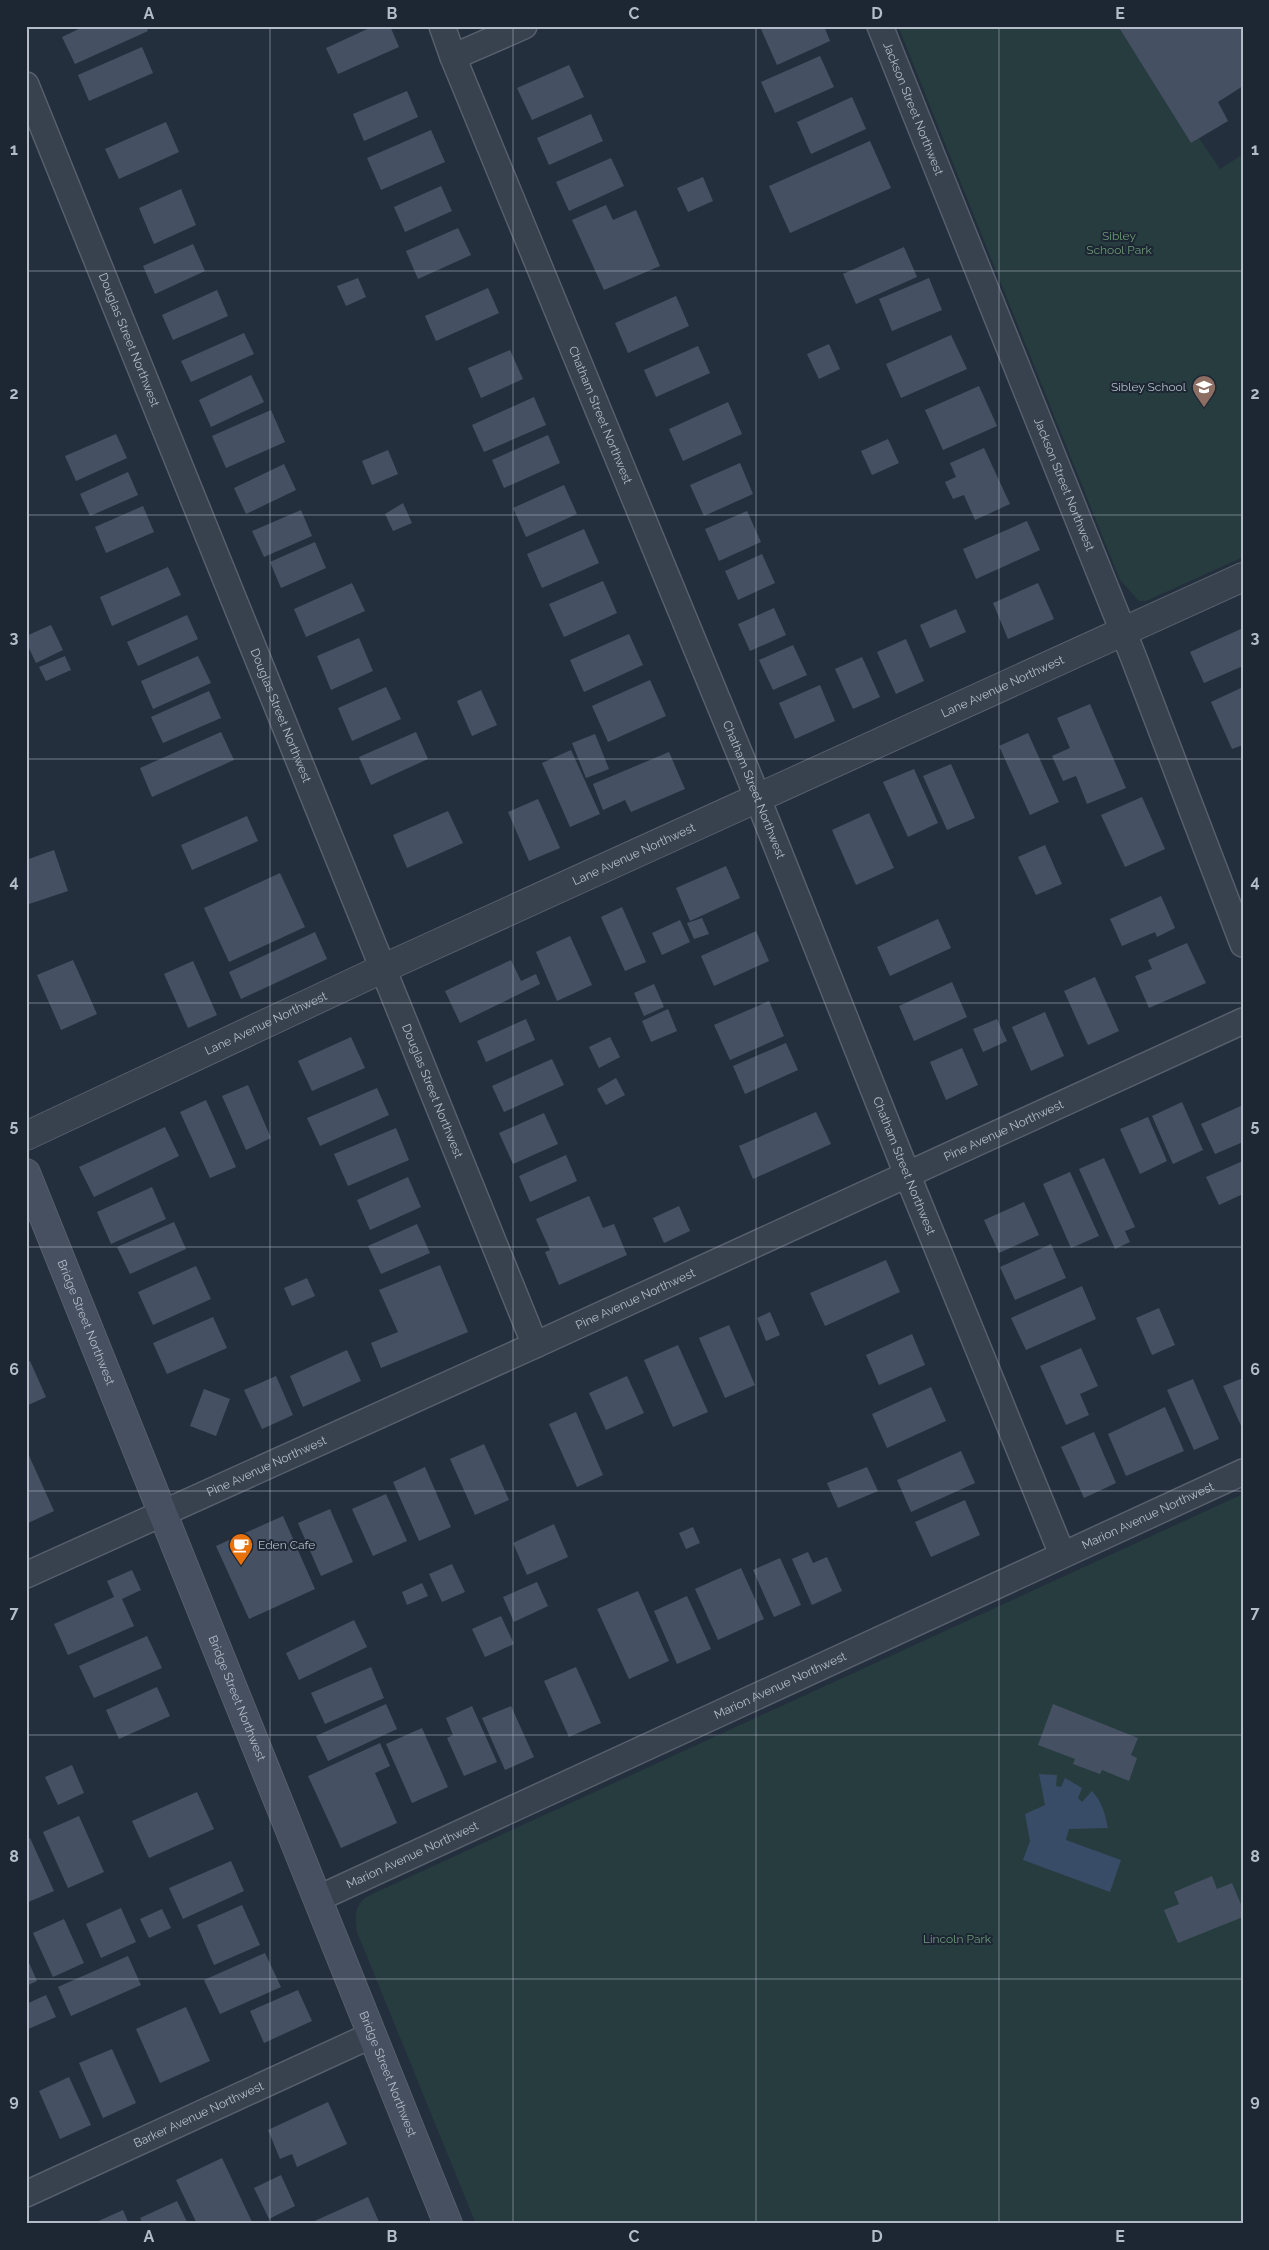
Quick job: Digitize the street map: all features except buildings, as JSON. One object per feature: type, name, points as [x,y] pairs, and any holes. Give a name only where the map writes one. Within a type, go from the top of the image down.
[{"type":"main road","name":"Bridge Street Northwest","points":[[26,1173],[448,2224]]},
{"type":"street","name":"Chatham Street Northwest","points":[[442,26],[453,57],[758,797],[907,1174],[1062,1554]]},
{"type":"street","points":[[453,57],[524,26]]},
{"type":"street","name":"Jackson Street Northwest","points":[[880,26],[1123,632],[1243,944]]},
{"type":"street","name":"Douglas Street Northwest","points":[[26,85],[535,1345]]},
{"type":"street","name":"Lane Avenue Northwest","points":[[26,1136],[384,968],[1243,577]]},
{"type":"street","name":"Pine Avenue Northwest","points":[[26,1574],[535,1345],[1243,1021]]},
{"type":"street","name":"Marion Avenue Northwest","points":[[317,1899],[1243,1472]]},
{"type":"street","name":"Barker Avenue Northwest","points":[[26,2194],[372,2035]]},
{"type":"green space","name":"Sibley School Park","points":[[898,26],[1118,26],[1191,143],[1199,138],[1220,169],[1243,154],[1243,557],[1146,601],[1139,601],[1120,580]]},
{"type":"green space","name":"Lincoln Park","points":[[1243,1494],[1243,2224],[476,2224],[357,1932],[357,1909],[366,1897]]},
{"type":"water","points":[[1039,1774],[1057,1775],[1056,1786],[1061,1787],[1065,1778],[1082,1788],[1078,1798],[1082,1802],[1092,1791],[1098,1799],[1108,1828],[1069,1829],[1066,1840],[1121,1860],[1110,1892],[1023,1860],[1030,1841],[1025,1814],[1045,1805]]},
{"type":"place","name":"Sibley School","points":[[1204,408]]},
{"type":"place","name":"Eden Cafe","points":[[241,1566]]}]
